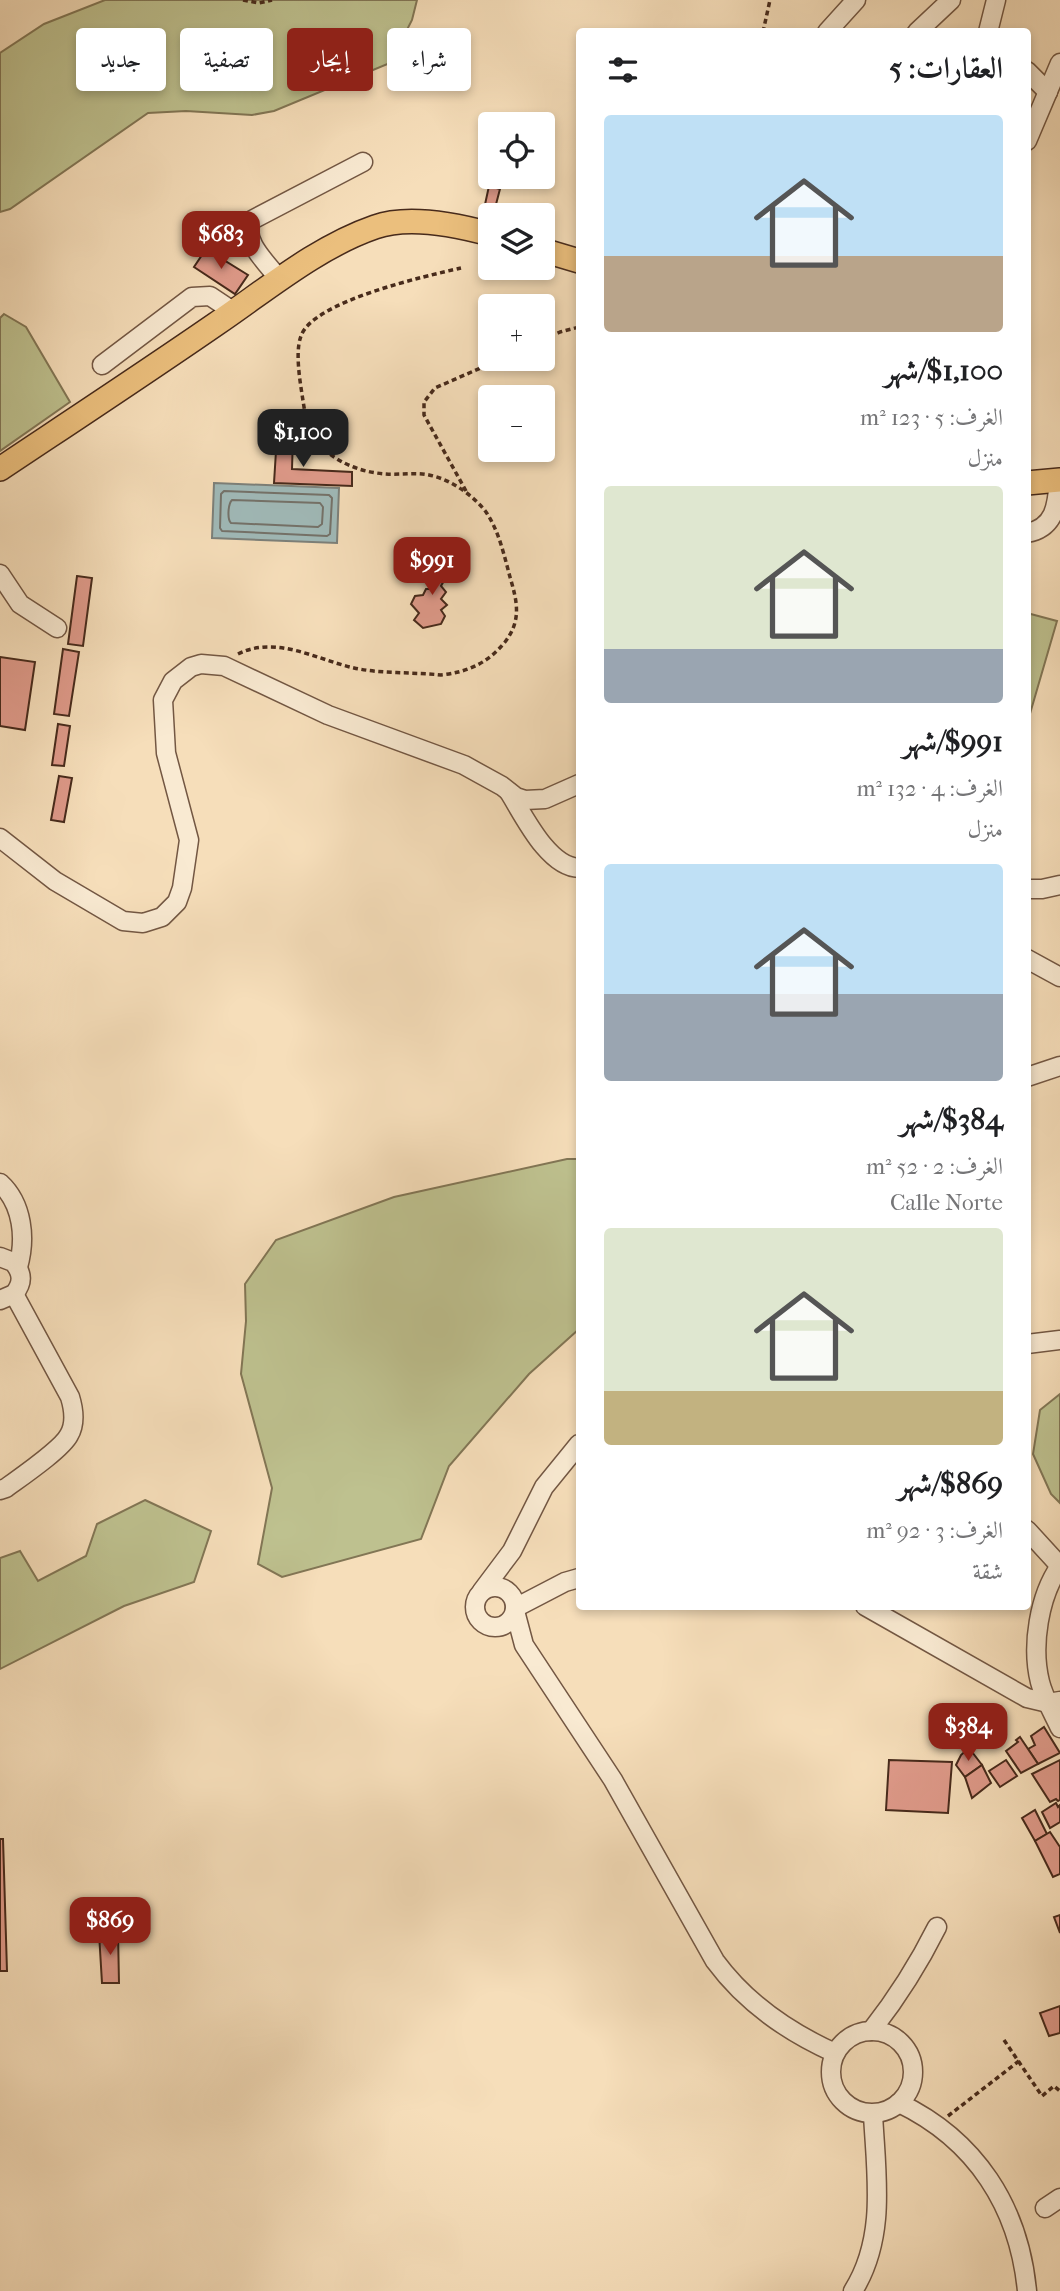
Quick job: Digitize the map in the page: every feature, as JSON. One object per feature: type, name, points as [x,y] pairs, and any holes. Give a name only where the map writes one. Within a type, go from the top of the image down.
[{"type":"main road","points":[[0,469],[280,280],[344,241],[377,226],[404,222],[433,223],[478,231]]},
{"type":"main road","points":[[555,254],[576,260]]},
{"type":"main road","points":[[1031,483],[1060,481]]},
{"type":"street","points":[[831,28],[856,0]]},
{"type":"street","points":[[921,28],[951,0]]},
{"type":"street","points":[[989,28],[996,0]]},
{"type":"street","points":[[1031,132],[1060,63]]},
{"type":"street","points":[[1031,75],[1048,92]]},
{"type":"street","points":[[280,280],[250,240],[248,230],[252,220],[363,162]]},
{"type":"street","points":[[102,365],[192,298],[210,296],[234,312]]},
{"type":"street","points":[[1031,532],[1042,529],[1050,520],[1056,508],[1060,481]]},
{"type":"street","points":[[0,575],[20,604],[57,628]]},
{"type":"street","points":[[0,838],[55,881],[123,921],[153,921],[171,910],[182,888],[189,840],[166,753],[163,700],[173,681],[191,667],[201,664],[224,666],[328,715],[464,765],[525,800],[545,799],[576,785]]},
{"type":"street","points":[[509,792],[542,845],[565,867],[576,868]]},
{"type":"street","points":[[1031,889],[1060,886]]},
{"type":"street","points":[[1031,961],[1060,977]]},
{"type":"street","points":[[1031,1076],[1060,1066]]},
{"type":"street","points":[[0,1183],[15,1204],[22,1227],[22,1254],[18,1267],[21,1282],[7,1297],[70,1397],[74,1413],[65,1441],[0,1490]]},
{"type":"street","points":[[0,1257],[18,1267]]},
{"type":"street","points":[[1031,1343],[1060,1339]]},
{"type":"street","points":[[482,1591],[489,1587],[506,1589],[514,1605],[511,1619],[505,1625],[487,1625],[478,1617],[475,1604],[482,1591],[512,1551],[544,1487],[576,1448]]},
{"type":"street","points":[[1031,1534],[1060,1566],[1049,1582],[1038,1631],[1040,1681],[1054,1702],[1060,1728]]},
{"type":"street","points":[[512,1551],[514,1605],[520,1634],[530,1655],[613,1780],[707,1948],[724,1974],[749,1999],[782,2024],[835,2053]]},
{"type":"street","points":[[514,1605],[575,1577]]},
{"type":"street","points":[[872,1610],[1027,1698],[1054,1702]]},
{"type":"street","points":[[496,1627],[530,1655]]},
{"type":"street","points":[[871,2031],[919,1962],[937,1927]]},
{"type":"street","points":[[871,2031],[885,2033],[898,2040],[910,2057],[913,2079],[909,2092],[899,2104],[887,2111],[873,2113],[859,2111],[846,2104],[837,2094],[831,2074],[835,2053],[844,2042],[857,2034],[871,2031]]},
{"type":"street","points":[[899,2104],[937,2124],[969,2153],[995,2189],[1015,2232],[1027,2291]]},
{"type":"street","points":[[853,2291],[872,2251],[878,2217],[873,2113]]},
{"type":"path","points":[[243,0],[259,3],[272,0]]},
{"type":"path","points":[[764,28],[770,0]]},
{"type":"path","points":[[224,666],[237,654],[268,645],[356,668],[441,675],[467,670],[489,659],[511,634],[517,619],[518,604],[494,525],[486,512],[467,494],[447,482],[427,475],[385,474],[352,466],[323,450],[310,433],[306,422],[298,345],[305,328],[323,313],[387,288],[461,268]]},
{"type":"path","points":[[555,334],[576,328]]},
{"type":"path","points":[[467,494],[424,415],[424,401],[435,388],[478,369]]},
{"type":"path","points":[[1004,2040],[1042,2096],[1054,2086],[1060,2091]]},
{"type":"path","points":[[937,2124],[1019,2062]]},
{"type":"green space","points":[[105,0],[417,0],[408,28],[387,28],[387,64],[373,70],[373,28],[287,28],[287,91],[322,91],[274,111],[252,115],[186,111],[148,113],[10,209],[0,212],[0,53],[44,24]]},
{"type":"green space","points":[[4,314],[26,327],[70,402],[0,451],[0,318]]},
{"type":"green space","points":[[1031,614],[1057,621],[1031,710]]},
{"type":"green space","points":[[576,1159],[576,1332],[529,1374],[449,1466],[421,1539],[282,1577],[258,1564],[272,1488],[241,1374],[246,1321],[245,1284],[276,1240],[394,1197]]},
{"type":"green space","points":[[1060,1394],[1060,1503],[1051,1494],[1033,1454],[1040,1410]]},
{"type":"green space","points":[[145,1500],[211,1531],[194,1582],[124,1606],[0,1669],[0,1558],[20,1551],[38,1581],[86,1556],[97,1524]]},
{"type":"water","points":[[214,483],[339,488],[337,543],[212,538]]},
{"type":"building","points":[[488,189],[500,189],[496,203],[485,203]]},
{"type":"building","points":[[206,249],[248,275],[235,294],[194,267]]},
{"type":"building","points":[[277,435],[293,436],[292,469],[352,472],[352,486],[274,483]]},
{"type":"building","points":[[428,555],[443,563],[447,569],[441,586],[446,592],[441,599],[447,605],[441,610],[445,616],[441,624],[423,628],[414,620],[419,613],[411,604],[415,596],[423,595],[426,589],[431,589],[435,584],[430,579],[436,572],[426,567],[423,561]]},
{"type":"building","points":[[77,576],[92,578],[83,646],[68,644]]},
{"type":"building","points":[[63,649],[79,652],[69,716],[54,714]]},
{"type":"building","points":[[0,657],[35,662],[25,730],[0,726]]},
{"type":"building","points":[[58,724],[70,726],[64,766],[52,765]]},
{"type":"building","points":[[59,776],[72,778],[64,822],[51,820]]},
{"type":"building","points":[[1044,1727],[1060,1753],[1038,1764],[1028,1749],[1035,1745],[1031,1736]]},
{"type":"building","points":[[1020,1737],[1038,1764],[1021,1773],[1006,1751],[1018,1742],[1016,1740]]},
{"type":"building","points":[[969,1748],[982,1765],[965,1777],[956,1765],[961,1755]]},
{"type":"building","points":[[889,1760],[952,1762],[948,1813],[886,1810]]},
{"type":"building","points":[[1006,1760],[1017,1776],[1000,1787],[989,1771]]},
{"type":"building","points":[[1060,1760],[1060,1800],[1050,1802],[1032,1774]]},
{"type":"building","points":[[982,1765],[991,1783],[972,1798],[965,1777]]},
{"type":"building","points":[[1056,1803],[1058,1807],[1060,1805],[1060,1822],[1050,1828],[1042,1812]]},
{"type":"building","points":[[1035,1810],[1047,1834],[1035,1841],[1022,1818]]},
{"type":"building","points":[[1050,1832],[1060,1847],[1060,1874],[1053,1877],[1035,1841]]},
{"type":"building","points":[[0,1839],[3,1839],[7,1971],[0,1971]]},
{"type":"building","points":[[1060,1915],[1060,1933],[1054,1917]]},
{"type":"building","points":[[118,1932],[119,1983],[102,1983],[99,1933]]},
{"type":"building","points":[[1060,2006],[1060,2033],[1049,2036],[1040,2013]]}]
